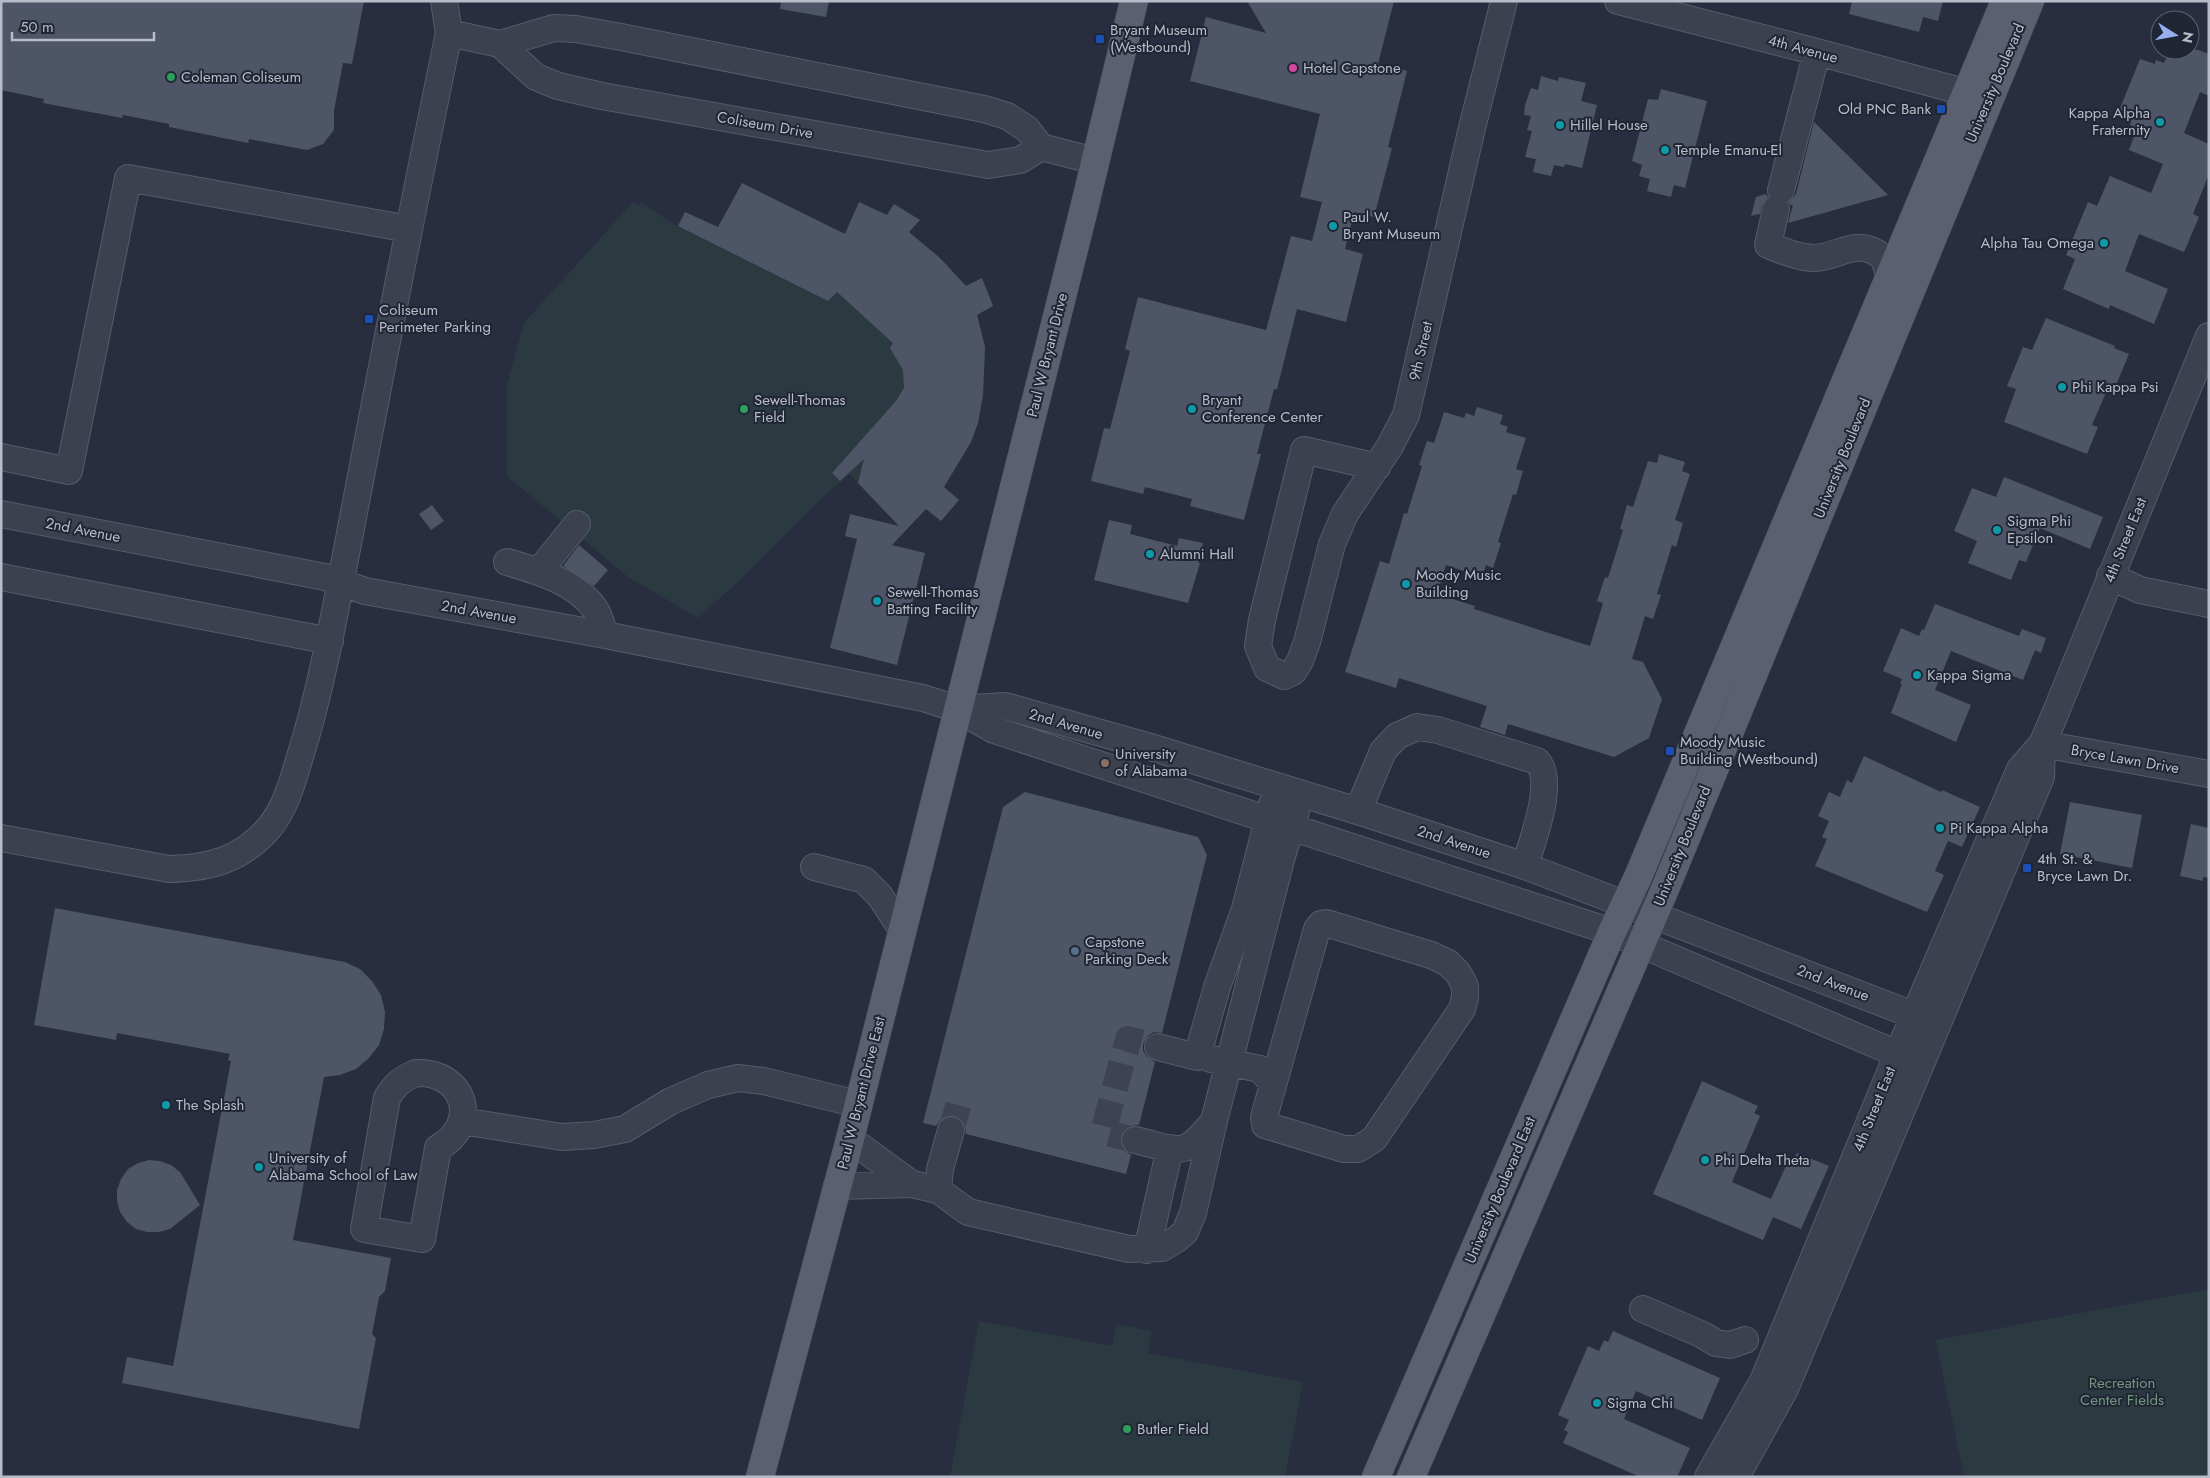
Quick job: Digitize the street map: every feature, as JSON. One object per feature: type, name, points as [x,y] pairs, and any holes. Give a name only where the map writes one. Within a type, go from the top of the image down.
[{"type":"main road","name":"Paul W Bryant Drive","points":[[957,709],[1134,1]]},
{"type":"main road","name":"University Boulevard","points":[[1654,914],[1977,98],[2005,1]]},
{"type":"main road","name":"University Boulevard","points":[[1626,904],[1890,278],[1977,98],[2030,1]]},
{"type":"main road","name":"Paul W Bryant Drive East","points":[[760,1477],[850,1140],[957,709]]},
{"type":"main road","name":"University Boulevard East","points":[[1376,1477],[1612,932],[1626,904]]},
{"type":"main road","name":"University Boulevard East","points":[[1411,1477],[1654,914]]},
{"type":"street","points":[[1,838],[169,869],[197,868],[233,857],[250,847],[270,827],[288,795],[318,694],[330,642],[409,229],[449,33],[444,1]]},
{"type":"street","name":"9th Street","points":[[1377,466],[1304,450],[1262,620],[1258,646],[1268,668],[1284,676],[1293,672],[1300,661],[1336,536],[1345,514],[1377,466],[1406,415],[1504,1]]},
{"type":"street","name":"4th Avenue","points":[[1618,1],[1817,52],[1977,98]]},
{"type":"street","points":[[449,33],[500,44],[554,28],[576,29],[621,37],[984,109],[1006,116],[1027,129],[1042,148],[1095,161]]},
{"type":"street","name":"Coliseum Drive","points":[[500,44],[536,77],[558,86],[602,96],[988,164],[1020,160],[1042,148]]},
{"type":"street","points":[[1817,52],[1778,199],[1768,245],[1797,256],[1816,258],[1849,248],[1870,250],[1884,258],[1890,278]]},
{"type":"street","points":[[1,457],[69,470],[128,178],[409,229]]},
{"type":"street","name":"4th Street East","points":[[1736,1477],[1786,1389],[1785,1359],[1898,1053],[1926,1019],[2041,777],[2042,744],[2207,343]]},
{"type":"street","name":"2nd Avenue","points":[[1,514],[325,577],[365,591],[605,635],[923,698],[957,709],[994,730],[1642,943],[1921,1064]]},
{"type":"street","points":[[539,571],[577,524]]},
{"type":"street","points":[[507,562],[539,571],[585,597],[596,611],[605,635]]},
{"type":"street","points":[[1,576],[330,642]]},
{"type":"street","points":[[2110,576],[2140,590],[2209,604]]},
{"type":"street","name":"2nd Avenue","points":[[957,709],[1005,706],[1147,746],[1358,811],[1525,866],[1926,1019]]},
{"type":"street","points":[[1358,811],[1383,751],[1397,736],[1417,727],[1438,730],[1537,761],[1542,767],[1544,791],[1525,866]]},
{"type":"street","name":"Bryce Lawn Drive","points":[[2042,744],[2209,774]]},
{"type":"street","points":[[837,1186],[912,1184],[938,1190],[968,1212],[1129,1249],[1147,1250],[1162,1248],[1185,1232],[1193,1213],[1214,1121],[1282,856],[1277,786]]},
{"type":"street","points":[[1197,1057],[1217,987],[1279,824],[1302,794]]},
{"type":"street","points":[[814,867],[864,880],[880,896],[902,930]]},
{"type":"street","points":[[1326,923],[1431,955],[1448,963],[1458,973],[1465,986],[1465,998],[1462,1009],[1374,1139],[1368,1145],[1358,1149],[1344,1149],[1265,1125],[1264,1117],[1270,1076],[1317,929],[1321,924],[1326,923]]},
{"type":"street","name":"4th Street East","points":[[1708,1477],[1762,1381],[1785,1359],[1921,1064],[1926,1019]]},
{"type":"street","points":[[1158,1047],[1228,1066],[1258,1080],[1270,1076]]},
{"type":"street","points":[[428,1072],[441,1076],[452,1084],[460,1094],[463,1107],[462,1121],[457,1132],[449,1142],[438,1148],[422,1239],[364,1229],[387,1098],[394,1087],[403,1078],[416,1073],[428,1072]]},
{"type":"street","points":[[462,1121],[562,1137],[594,1135],[625,1129],[671,1102],[708,1085],[738,1078],[764,1081],[858,1104]]},
{"type":"street","points":[[1135,1140],[1176,1150],[1190,1147],[1198,1141],[1214,1121]]},
{"type":"street","points":[[938,1190],[940,1169],[951,1130]]},
{"type":"street","points":[[850,1140],[912,1184]]},
{"type":"street","points":[[1147,1250],[1170,1148]]},
{"type":"street","points":[[1644,1309],[1703,1335],[1716,1344],[1730,1344],[1745,1340],[1785,1359]]},
{"type":"green space","name":"Sewell-Thomas Field","points":[[633,202],[639,205],[642,203],[677,226],[685,212],[718,227],[844,234],[859,202],[886,215],[894,204],[920,220],[909,232],[966,286],[982,278],[993,306],[977,315],[985,347],[983,395],[971,442],[944,487],[959,500],[941,521],[926,509],[904,532],[850,474],[822,498],[741,579],[698,618],[628,577],[507,476],[507,385],[524,323]]},
{"type":"green space","name":"Recreation Center Fields","points":[[2209,1289],[2209,1477],[1964,1477],[1936,1340]]},
{"type":"green space","name":"Butler Field","points":[[979,1321],[1112,1346],[1117,1324],[1151,1331],[1148,1353],[1303,1382],[1285,1477],[950,1477]]},
{"type":"building","name":"Coleman Coliseum","points":[[1,1],[364,1],[352,64],[343,63],[334,111],[334,130],[323,144],[307,150],[249,139],[248,143],[169,127],[169,124],[123,115],[122,118],[43,103],[44,99],[1,90]]},
{"type":"building","points":[[781,1],[829,1],[826,17],[780,9]]},
{"type":"building","points":[[1247,1],[1394,1],[1378,64],[1407,71],[1388,147],[1392,148],[1374,217],[1354,212],[1345,249],[1363,254],[1346,322],[1297,309],[1277,389],[1274,389],[1257,454],[1261,454],[1244,520],[1190,506],[1192,499],[1145,487],[1143,494],[1091,481],[1104,428],[1110,429],[1130,351],[1125,349],[1138,297],[1266,330],[1291,236],[1312,241],[1322,202],[1300,197],[1320,114],[1190,81],[1206,17],[1266,33]]},
{"type":"building","points":[[1852,1],[1943,1],[1938,21],[1923,17],[1919,32],[1849,14]]},
{"type":"building","points":[[2200,51],[2209,54],[2209,96],[2200,92],[2184,133],[2209,144],[2209,174],[2193,214],[2199,217],[2184,252],[2139,234],[2125,271],[2168,289],[2154,324],[2110,305],[2109,309],[2063,289],[2075,259],[2066,255],[2088,202],[2097,206],[2110,176],[2151,193],[2163,164],[2129,150],[2137,128],[2130,125],[2132,118],[2118,113],[2140,59],[2155,64],[2156,60],[2164,63],[2165,60],[2200,60]]},
{"type":"building","name":"Hillel House","points":[[1541,76],[1558,81],[1559,77],[1586,83],[1581,101],[1597,105],[1582,168],[1565,164],[1564,167],[1554,165],[1551,176],[1533,172],[1536,159],[1525,157],[1532,131],[1527,130],[1531,116],[1524,115],[1525,105],[1531,88],[1538,90]]},
{"type":"building","name":"Temple Emanu-El","points":[[1661,89],[1707,101],[1685,188],[1674,185],[1671,197],[1647,191],[1650,179],[1639,176],[1642,165],[1632,161],[1648,99],[1658,100]]},
{"type":"building","points":[[1814,122],[1888,195],[1788,223],[1793,205],[1790,205],[1789,202],[1796,194]]},
{"type":"building","points":[[742,183],[845,234],[859,202],[887,215],[894,204],[920,220],[909,232],[940,258],[966,286],[982,278],[993,306],[977,315],[985,347],[983,395],[978,423],[971,442],[944,487],[959,500],[941,521],[926,509],[892,545],[925,553],[897,665],[830,648],[857,539],[845,536],[850,514],[899,526],[858,483],[864,459],[840,481],[832,473],[896,401],[904,388],[903,370],[890,348],[893,343],[837,292],[828,301],[678,226],[685,212],[718,227]]},
{"type":"building","points":[[1766,194],[1768,197],[1762,205],[1760,214],[1751,216],[1756,197]]},
{"type":"building","name":"Phi Kappa Psi","points":[[2046,318],[2115,346],[2114,348],[2129,354],[2114,390],[2108,388],[2092,425],[2098,427],[2087,454],[2004,422],[2016,389],[2007,386],[2023,347],[2032,350]]},
{"type":"building","name":"Moody Music Building","points":[[1477,407],[1503,415],[1500,424],[1508,427],[1506,432],[1526,438],[1516,469],[1523,471],[1516,495],[1513,494],[1498,542],[1501,543],[1493,568],[1486,565],[1482,577],[1446,565],[1437,594],[1475,606],[1474,609],[1590,646],[1603,603],[1597,601],[1605,577],[1608,578],[1623,530],[1620,529],[1627,505],[1633,507],[1648,461],[1657,463],[1659,454],[1685,462],[1682,471],[1690,474],[1675,520],[1683,523],[1676,547],[1672,545],[1657,594],[1661,595],[1653,619],[1645,616],[1632,659],[1643,662],[1662,699],[1649,738],[1614,757],[1508,724],[1505,735],[1480,727],[1487,706],[1399,678],[1396,688],[1345,672],[1380,561],[1389,564],[1404,513],[1407,514],[1422,466],[1419,465],[1427,441],[1434,443],[1444,412],[1464,418],[1466,413],[1474,416]]},
{"type":"building","name":"Sigma Phi Epsilon","points":[[2004,477],[2103,517],[2090,549],[2040,528],[2026,562],[2019,560],[2011,580],[1968,563],[1977,541],[1954,531],[1972,488],[1996,497]]},
{"type":"building","points":[[432,505],[444,521],[431,530],[419,514]]},
{"type":"building","name":"Alumni Hall","points":[[1109,520],[1132,525],[1130,534],[1177,546],[1179,538],[1203,543],[1198,563],[1200,563],[1188,603],[1094,580]]},
{"type":"building","points":[[579,545],[608,570],[594,586],[563,566]]},
{"type":"building","name":"Kappa Sigma","points":[[1935,604],[2019,636],[2022,629],[2046,638],[2041,653],[2035,650],[2023,680],[1951,651],[1935,690],[1971,705],[1956,742],[1891,713],[1902,684],[1900,683],[1902,679],[1883,671],[1901,628],[1919,636],[1922,629],[1924,630]]},
{"type":"building","name":"Pi Kappa Alpha","points":[[1864,756],[1941,792],[1942,790],[1980,807],[1962,847],[1948,841],[1935,871],[1944,875],[1927,912],[1815,866],[1827,839],[1822,837],[1829,821],[1818,816],[1829,792],[1840,797],[1847,780],[1852,783]]},
{"type":"building","name":"Capstone Parking Deck","points":[[1025,792],[1198,837],[1207,855],[1162,1033],[1154,1032],[1148,1036],[1143,1044],[1143,1051],[1147,1057],[1155,1062],[1139,1125],[1125,1129],[1120,1137],[1124,1150],[1131,1155],[1126,1174],[966,1134],[962,1120],[955,1115],[941,1119],[936,1126],[923,1123],[1003,807]]},
{"type":"building","points":[[2070,802],[2142,815],[2132,868],[2060,854]]},
{"type":"building","points":[[2191,824],[2209,828],[2209,878],[2203,877],[2203,881],[2180,876]]},
{"type":"building","name":"University of Alabama School of Law","points":[[55,908],[345,962],[360,969],[372,981],[381,995],[385,1012],[384,1029],[379,1045],[369,1058],[356,1069],[340,1075],[324,1077],[293,1240],[391,1258],[385,1291],[379,1297],[372,1334],[376,1338],[359,1429],[122,1383],[127,1357],[173,1366],[231,1061],[228,1060],[230,1054],[117,1033],[116,1040],[34,1025]]},
{"type":"building","name":"Phi Delta Theta","points":[[1702,1081],[1758,1106],[1754,1113],[1760,1116],[1732,1182],[1771,1199],[1789,1159],[1793,1161],[1797,1153],[1829,1166],[1801,1229],[1773,1217],[1763,1240],[1653,1194]]},
{"type":"building","points":[[149,1160],[171,1165],[180,1172],[200,1205],[170,1229],[159,1232],[147,1232],[136,1229],[127,1222],[120,1212],[117,1201],[117,1190],[121,1179],[128,1169],[138,1163]]},
{"type":"building","name":"Sigma Chi","points":[[1613,1331],[1720,1378],[1702,1420],[1636,1391],[1624,1419],[1690,1448],[1677,1477],[1640,1477],[1563,1443],[1568,1432],[1564,1430],[1569,1420],[1558,1415],[1588,1346],[1599,1351],[1604,1340],[1608,1342]]},
{"type":"tunnel","points":[[1135,1140],[1103,1132],[1128,1039],[1158,1047]]},
{"type":"tunnel","points":[[951,1130],[959,1103]]},
{"type":"place","name":"Bryant Museum (Westbound)","points":[[1100,39]]},
{"type":"place","name":"Hotel Capstone","points":[[1293,68]]},
{"type":"place","name":"Coleman Coliseum","points":[[171,77]]},
{"type":"place","name":"Old PNC Bank","points":[[1941,109]]},
{"type":"place","name":"Kappa Alpha Fraternity","points":[[2160,122]]},
{"type":"place","name":"Hillel House","points":[[1560,125]]},
{"type":"place","name":"Temple Emanu-El","points":[[1665,150]]},
{"type":"place","name":"Paul W. Bryant Museum","points":[[1333,226]]},
{"type":"place","name":"Alpha Tau Omega","points":[[2104,243]]},
{"type":"place","name":"Coliseum Perimeter Parking","points":[[369,319]]},
{"type":"place","name":"Phi Kappa Psi","points":[[2062,387]]},
{"type":"place","name":"Sewell-Thomas Field","points":[[744,409]]},
{"type":"place","name":"Bryant Conference Center","points":[[1192,409]]},
{"type":"place","name":"Sigma Phi Epsilon","points":[[1997,530]]},
{"type":"place","name":"Alumni Hall","points":[[1150,554]]},
{"type":"place","name":"Moody Music Building","points":[[1406,584]]},
{"type":"place","name":"Sewell-Thomas Batting Facility","points":[[877,601]]},
{"type":"place","name":"Kappa Sigma","points":[[1917,675]]},
{"type":"place","name":"Moody Music Building (Westbound)","points":[[1670,751]]},
{"type":"place","name":"University of Alabama","points":[[1105,763]]},
{"type":"place","name":"Pi Kappa Alpha","points":[[1940,828]]},
{"type":"place","name":"4th St. & Bryce Lawn Dr.","points":[[2027,868]]},
{"type":"place","name":"Capstone Parking Deck","points":[[1075,951]]},
{"type":"place","name":"The Splash","points":[[166,1105]]},
{"type":"place","name":"Phi Delta Theta","points":[[1705,1160]]},
{"type":"place","name":"University of Alabama School of Law","points":[[259,1167]]},
{"type":"place","name":"Sigma Chi","points":[[1597,1403]]},
{"type":"place","name":"Butler Field","points":[[1127,1429]]}]
